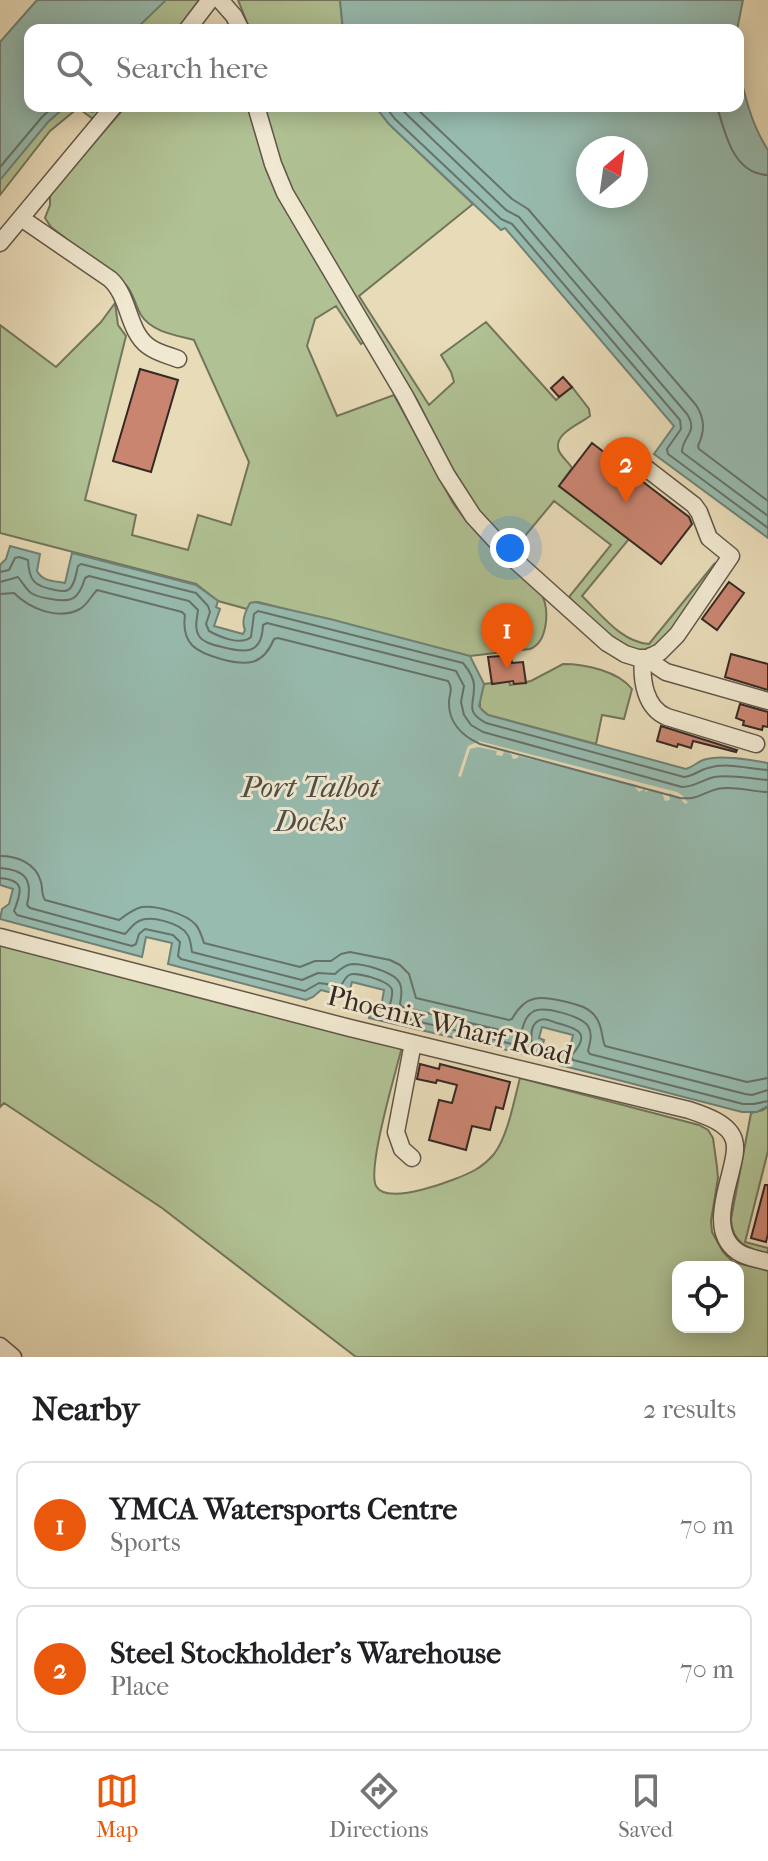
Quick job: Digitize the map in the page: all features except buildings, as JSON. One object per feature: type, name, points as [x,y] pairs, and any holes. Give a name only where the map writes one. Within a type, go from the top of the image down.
[{"type":"lane","points":[[192,24],[210,0]]},
{"type":"lane","points":[[220,0],[238,24]]},
{"type":"lane","points":[[0,243],[109,112]]},
{"type":"lane","points":[[258,112],[285,193],[473,516],[509,555],[600,638],[625,654],[647,657],[662,670],[768,701]]},
{"type":"lane","points":[[21,218],[115,284],[142,340],[156,351],[178,359]]},
{"type":"lane","points":[[629,455],[694,505],[709,538],[733,552],[677,635],[667,647],[647,657],[642,671],[650,704],[667,717],[756,744]]},
{"type":"lane","name":"Phoenix Wharf Road","points":[[0,937],[707,1116],[728,1130],[735,1141],[735,1156],[722,1213],[726,1238],[739,1253],[768,1262]]},
{"type":"lane","points":[[412,1158],[402,1149],[396,1132],[413,1043]]},
{"type":"lane","points":[[0,1346],[13,1357]]},
{"type":"green space","points":[[150,0],[199,0],[181,24],[119,24]]},
{"type":"green space","points":[[238,0],[340,0],[342,24],[248,24]]},
{"type":"green space","points":[[24,112],[73,112],[50,131],[0,195],[0,138]]},
{"type":"green space","points":[[83,112],[100,112],[93,119]]},
{"type":"green space","points":[[121,112],[251,112],[275,186],[365,341],[361,344],[336,306],[315,319],[307,346],[337,416],[394,395],[453,503],[489,546],[541,593],[546,608],[546,624],[541,640],[530,649],[470,656],[258,602],[251,603],[247,609],[218,601],[196,584],[0,533],[0,325],[56,367],[101,322],[115,303],[118,325],[126,336],[85,500],[136,515],[132,535],[188,550],[198,515],[231,525],[249,462],[194,340],[151,325],[141,315],[126,285],[51,227],[45,218],[52,191]]},
{"type":"green space","points":[[264,112],[380,112],[473,204],[359,296],[429,405],[454,382],[441,355],[486,322],[556,400],[572,387],[589,409],[590,416],[559,439],[559,451],[572,468],[559,486],[629,539],[582,596],[621,633],[649,644],[715,563],[700,593],[660,645],[649,650],[623,644],[598,626],[569,597],[611,545],[554,501],[515,548],[480,513],[461,485],[417,400],[324,252],[282,174]]},
{"type":"green space","points":[[563,664],[600,670],[632,689],[624,719],[602,715],[596,744],[488,715],[480,708],[484,684],[509,681],[510,685],[531,681]]},
{"type":"green space","points":[[0,944],[402,1047],[375,1160],[376,1186],[383,1192],[408,1193],[440,1185],[485,1163],[503,1138],[520,1078],[699,1125],[708,1130],[713,1138],[717,1167],[712,1232],[732,1261],[672,1261],[672,1333],[744,1333],[744,1265],[768,1270],[768,1357],[356,1357],[162,1208],[4,1103],[0,1107]]},
{"type":"green space","points":[[768,1106],[768,1151],[745,1242],[768,1248],[768,1254],[742,1243],[734,1234],[731,1219],[751,1113]]},
{"type":"water","points":[[37,0],[166,0],[141,24],[24,24],[24,112],[59,112],[0,180],[0,42]]},
{"type":"water","points":[[340,0],[743,0],[738,24],[342,24]]},
{"type":"water","points":[[744,90],[753,119],[768,150],[768,538],[654,454],[674,426],[505,228],[501,230],[380,112],[744,112]]},
{"type":"water","name":"Port Talbot Docks","points":[[10,546],[40,554],[37,571],[42,577],[53,581],[65,583],[72,553],[196,585],[218,601],[216,607],[220,609],[214,626],[243,634],[246,613],[250,603],[255,602],[470,656],[484,684],[479,706],[488,715],[686,769],[703,760],[718,758],[768,763],[768,1106],[757,1112],[742,1112],[560,1065],[564,1049],[571,1044],[573,1035],[542,1027],[539,1038],[544,1040],[541,1050],[531,1056],[369,1018],[381,1008],[384,990],[352,982],[348,997],[321,990],[306,1000],[168,964],[172,943],[146,937],[142,957],[0,919],[13,889],[0,885],[0,565],[6,559]]},
{"type":"pier","points":[[479,741],[677,792],[688,803],[669,793],[670,800],[665,801],[662,793],[651,789],[639,792],[635,787],[637,785],[518,756],[513,759],[511,754],[504,752],[502,756],[496,755],[497,751],[478,747],[470,749],[461,777],[458,776],[468,746]]},
{"type":"place","name":"Steel Stockholder's Warehouse","points":[[626,503]]},
{"type":"place","name":"YMCA Watersports Centre","points":[[507,669]]}]
